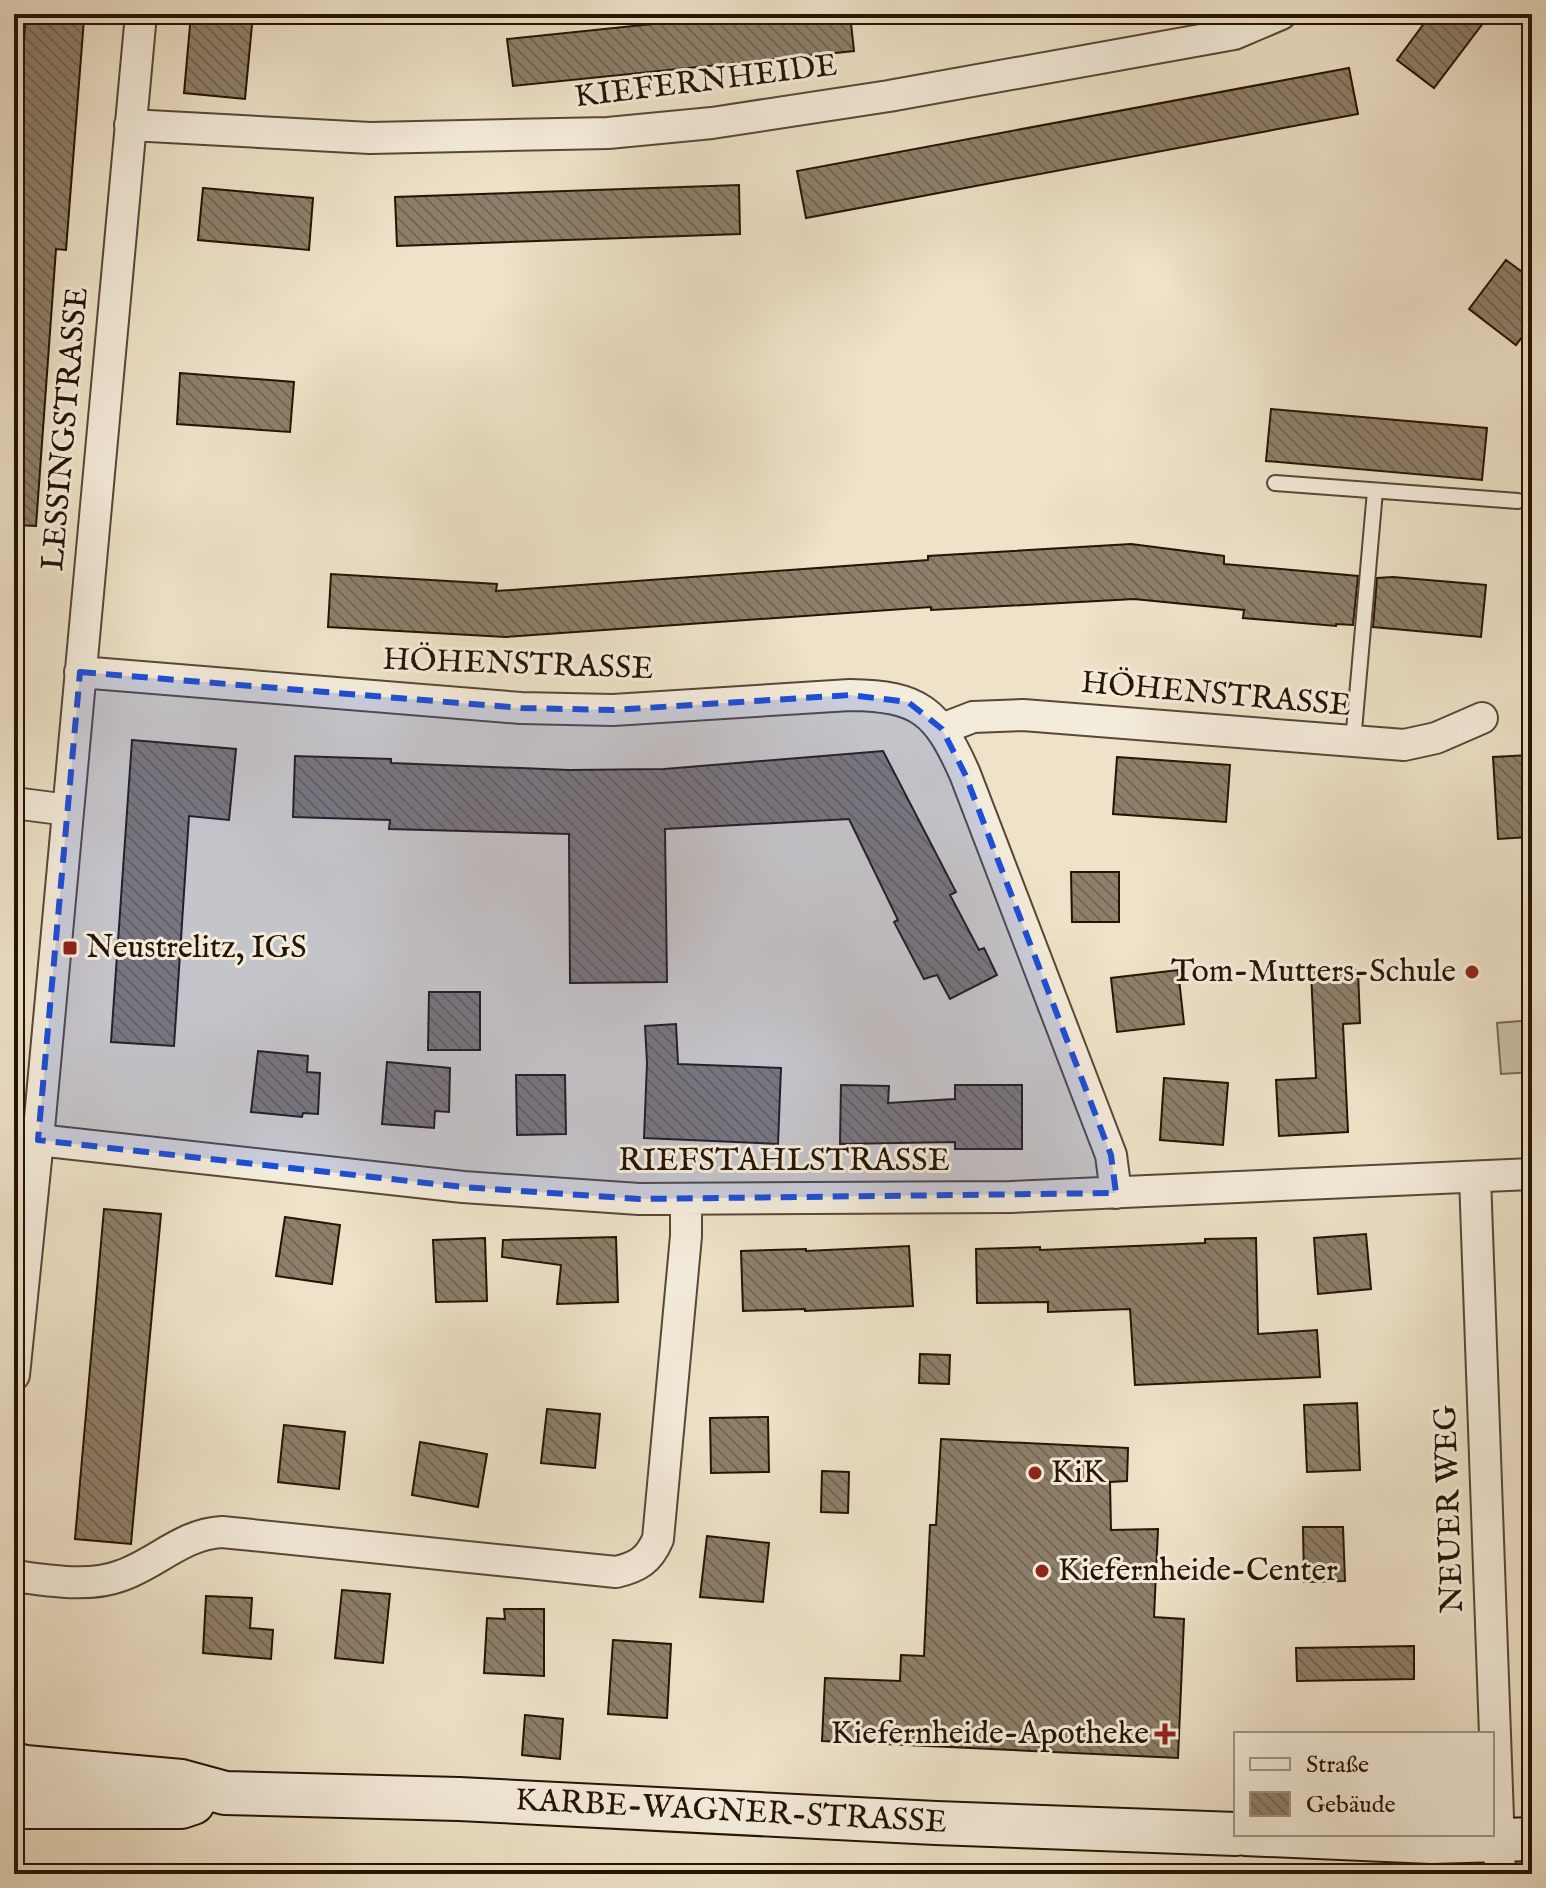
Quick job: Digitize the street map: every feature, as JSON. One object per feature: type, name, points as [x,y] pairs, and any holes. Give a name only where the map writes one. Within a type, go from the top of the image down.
[{"type":"street","name":"LESSINGSTRASSE","points":[[14,1375],[141,14]]},
{"type":"street","name":"KIEFERNHEIDE","points":[[130,125],[370,138],[623,132],[742,118],[1046,68],[1234,34],[1281,14]]},
{"type":"street","name":"HÖHENSTRASSE","points":[[80,672],[521,708],[613,710],[875,695],[908,702],[923,710],[942,729],[965,774],[1111,1155],[1116,1193]]},
{"type":"street","name":"HÖHENSTRASSE","points":[[942,729],[973,717],[1023,715],[1353,742],[1419,744],[1482,718]]},
{"type":"street","points":[[14,803],[68,810]]},
{"type":"street","name":"RIEFSTAHLSTRASSE","points":[[38,1140],[463,1187],[639,1199],[1011,1197],[1532,1174]]},
{"type":"street","name":"NEUER WEG","points":[[1475,1177],[1510,1851]]},
{"type":"street","points":[[14,1576],[57,1581],[109,1579],[139,1568],[191,1537],[222,1532],[616,1572],[642,1563],[653,1552],[658,1539],[686,1236],[686,1200]]},
{"type":"street","name":"KARBE-WAGNER-STRASSE","points":[[14,1764],[181,1781],[225,1793],[459,1799],[936,1823],[1234,1834]]},
{"type":"street","name":"KARBE-WAGNER-STRASSE","points":[[14,1807],[181,1807],[225,1793]]},
{"type":"street","points":[[1292,1836],[1432,1842],[1510,1851]]},
{"type":"lane","points":[[1275,483],[1518,501]]},
{"type":"lane","points":[[1353,742],[1375,491]]},
{"type":"highlighted area","points":[[80,672],[521,708],[613,710],[850,695],[908,702],[942,729],[965,774],[1111,1155],[1116,1193],[639,1199],[463,1187],[38,1140]]},
{"type":"shaded area","points":[[1532,1020],[1532,1072],[1501,1074],[1497,1023]]},
{"type":"building","points":[[26,14],[84,19],[66,250],[56,249],[36,526],[14,525],[14,168]]},
{"type":"building","points":[[191,14],[253,14],[245,99],[184,93]]},
{"type":"building","points":[[749,14],[850,14],[854,51],[513,86],[507,39]]},
{"type":"building","points":[[1431,14],[1490,14],[1434,88],[1397,60]]},
{"type":"building","points":[[1349,68],[1358,114],[806,218],[797,171]]},
{"type":"building","points":[[739,185],[740,234],[397,246],[395,197]]},
{"type":"building","points":[[203,188],[313,198],[309,250],[198,240]]},
{"type":"building","points":[[1506,260],[1532,279],[1532,324],[1516,345],[1469,309]]},
{"type":"building","points":[[180,373],[294,382],[290,432],[177,424]]},
{"type":"building","points":[[1271,409],[1487,428],[1482,480],[1266,461]]},
{"type":"building","points":[[1131,544],[1224,556],[1224,564],[1358,576],[1353,625],[1243,618],[1244,610],[1134,599],[931,610],[931,607],[506,637],[328,627],[331,574],[497,584],[496,591],[928,560],[928,556]]},
{"type":"building","points":[[1377,578],[1486,585],[1481,637],[1373,627]]},
{"type":"building","points":[[132,740],[236,749],[229,820],[189,816],[174,1046],[111,1042]]},
{"type":"building","points":[[883,751],[956,892],[950,895],[979,950],[984,948],[997,975],[950,999],[937,975],[924,979],[894,922],[898,920],[849,819],[665,829],[667,982],[570,983],[569,834],[389,829],[390,820],[293,817],[295,756],[569,770],[664,769]]},
{"type":"building","points":[[1532,755],[1532,837],[1498,839],[1493,757]]},
{"type":"building","points":[[1117,757],[1230,765],[1226,822],[1113,814]]},
{"type":"building","points":[[1071,872],[1119,872],[1119,922],[1072,922]]},
{"type":"building","points":[[1178,970],[1184,1024],[1117,1032],[1111,978]]},
{"type":"building","points":[[1358,970],[1360,1023],[1343,1024],[1348,1132],[1279,1136],[1276,1080],[1316,1078],[1311,972]]},
{"type":"building","points":[[429,992],[480,992],[480,1050],[428,1050]]},
{"type":"building","points":[[676,1024],[678,1064],[781,1068],[778,1144],[644,1138],[645,1026]]},
{"type":"building","points":[[258,1051],[308,1056],[307,1072],[320,1073],[318,1114],[303,1113],[302,1117],[251,1112]]},
{"type":"building","points":[[387,1062],[450,1068],[449,1112],[435,1111],[434,1128],[382,1124]]},
{"type":"building","points":[[516,1075],[565,1075],[566,1134],[517,1135]]},
{"type":"building","points":[[1164,1078],[1228,1083],[1223,1145],[1160,1140]]},
{"type":"building","points":[[841,1085],[889,1086],[888,1103],[955,1099],[955,1085],[1022,1085],[1022,1149],[955,1149],[955,1142],[840,1144]]},
{"type":"building","points":[[104,1209],[161,1214],[131,1544],[75,1539]]},
{"type":"building","points":[[285,1217],[340,1225],[332,1284],[276,1276]]},
{"type":"building","points":[[1366,1234],[1371,1289],[1318,1294],[1314,1238]]},
{"type":"building","points":[[616,1237],[618,1302],[557,1304],[561,1265],[502,1257],[503,1240]]},
{"type":"building","points":[[485,1238],[487,1301],[436,1302],[433,1240]]},
{"type":"building","points":[[1256,1238],[1258,1334],[1317,1330],[1320,1377],[1135,1385],[1130,1309],[1048,1312],[1048,1302],[977,1303],[976,1249],[1040,1247],[1040,1250]]},
{"type":"building","points":[[909,1246],[913,1306],[743,1311],[741,1251]]},
{"type":"building","points":[[920,1354],[950,1355],[949,1384],[919,1383]]},
{"type":"building","points":[[1357,1403],[1360,1470],[1307,1472],[1304,1405]]},
{"type":"building","points":[[547,1409],[600,1414],[595,1468],[541,1463]]},
{"type":"building","points":[[768,1417],[769,1472],[711,1473],[710,1418]]},
{"type":"building","points":[[284,1425],[345,1432],[339,1489],[278,1482]]},
{"type":"building","name":"Kiefernheide-Center","points":[[941,1439],[1128,1448],[1127,1481],[1110,1482],[1111,1530],[1158,1529],[1154,1617],[1184,1619],[1178,1758],[822,1741],[825,1678],[900,1681],[901,1655],[924,1656],[930,1525],[936,1525]]},
{"type":"building","points":[[420,1442],[487,1454],[478,1507],[412,1495]]},
{"type":"building","points":[[822,1471],[849,1472],[848,1513],[821,1512]]},
{"type":"building","points":[[1303,1527],[1343,1527],[1345,1581],[1304,1582]]},
{"type":"building","points":[[707,1536],[769,1543],[763,1602],[700,1597]]},
{"type":"building","points":[[342,1590],[390,1594],[383,1663],[335,1658]]},
{"type":"building","points":[[206,1596],[252,1598],[250,1628],[273,1630],[271,1659],[203,1653]]},
{"type":"building","points":[[504,1609],[544,1609],[544,1676],[484,1673],[487,1618],[505,1619]]},
{"type":"building","points":[[613,1640],[671,1644],[667,1718],[608,1714]]},
{"type":"building","points":[[1414,1646],[1414,1679],[1297,1681],[1296,1648]]},
{"type":"building","points":[[525,1715],[563,1719],[560,1759],[522,1755]]},
{"type":"place","name":"Neustrelitz, IGS","points":[[70,948]]},
{"type":"place","name":"Tom-Mutters-Schule","points":[[1472,972]]},
{"type":"place","name":"KiK","points":[[1035,1473]]},
{"type":"place","name":"Kiefernheide-Center","points":[[1042,1571]]},
{"type":"place","name":"Kiefernheide-Apotheke","points":[[1165,1734]]}]
